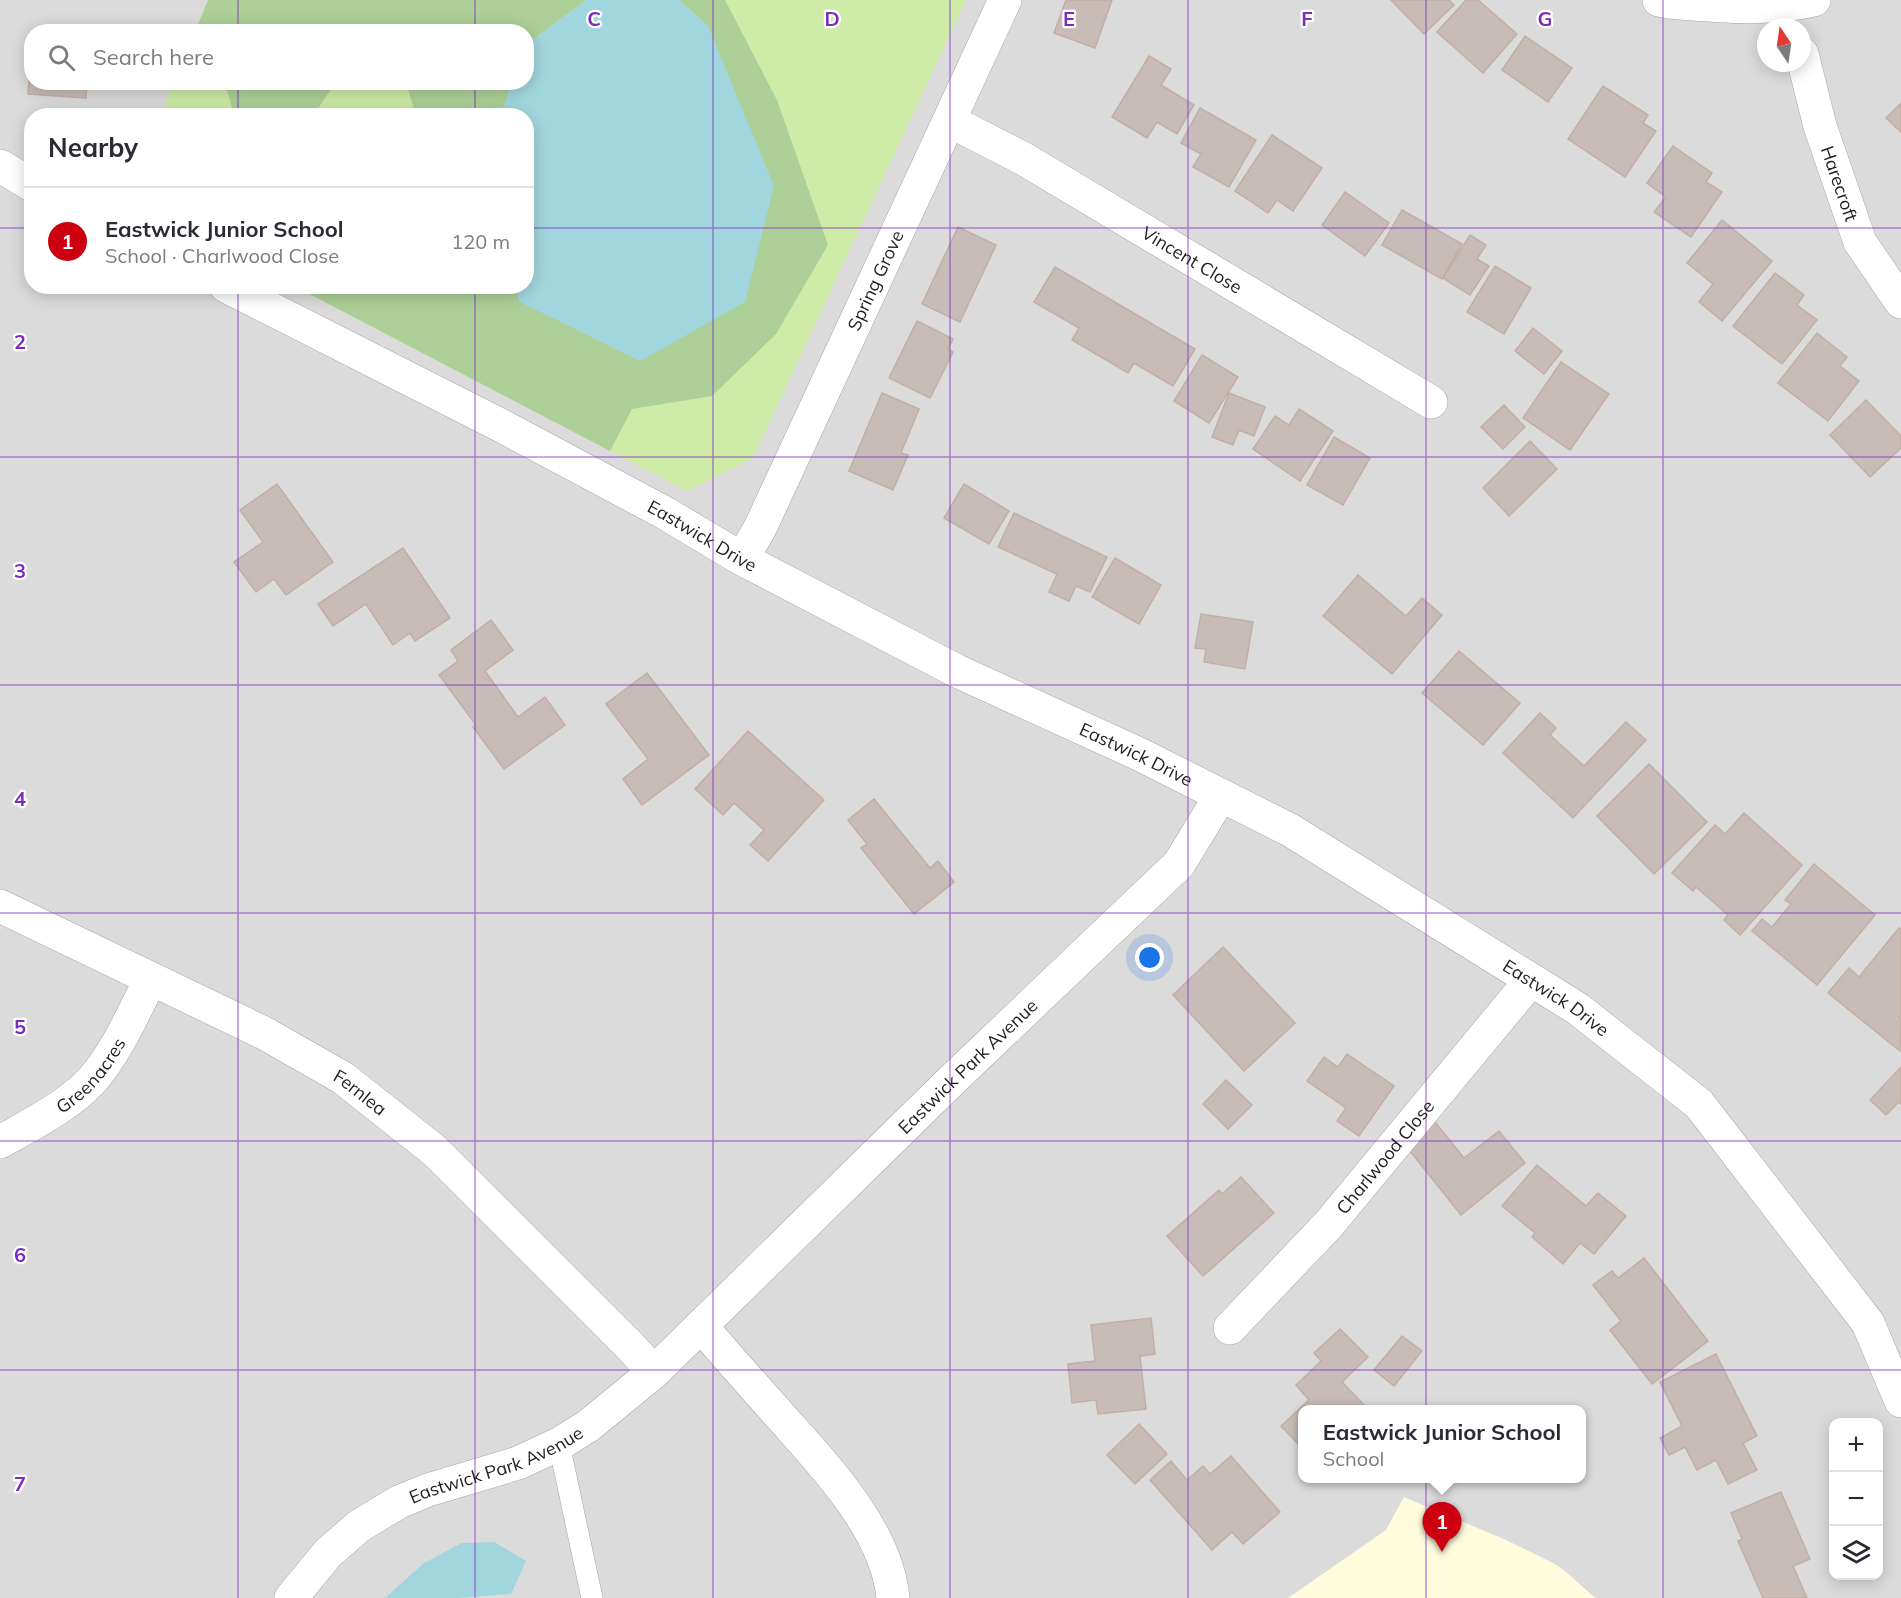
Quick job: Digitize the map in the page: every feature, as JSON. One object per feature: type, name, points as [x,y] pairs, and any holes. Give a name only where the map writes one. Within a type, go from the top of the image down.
[{"type":"street","name":"Spring Grove","points":[[742,559],[760,528],[1005,0]]},
{"type":"street","points":[[1659,0],[1731,8],[1800,11]]},
{"type":"street","name":"Harecroft","points":[[1806,72],[1820,126],[1860,242],[1901,302]]},
{"type":"street","name":"Vincent Close","points":[[950,121],[1023,159],[1431,402]]},
{"type":"street","points":[[0,166],[24,180]]},
{"type":"street","name":"Eastwick Drive","points":[[242,294],[502,426],[665,513],[742,559],[957,671],[1139,754],[1290,830],[1578,1009],[1699,1104],[1868,1323],[1901,1401]]},
{"type":"street","name":"Eastwick Park Avenue","points":[[291,1598],[328,1553],[359,1526],[399,1502],[428,1490],[518,1463],[559,1444],[588,1426],[654,1372],[928,1104],[1179,864],[1221,795]]},
{"type":"street","name":"Fernlea","points":[[0,906],[264,1033],[343,1078],[435,1151],[654,1372]]},
{"type":"street","name":"Greenacres","points":[[0,1142],[66,1102],[92,1081],[115,1049],[151,979]]},
{"type":"street","name":"Charlwood Close","points":[[1230,1328],[1329,1224],[1531,980]]},
{"type":"street","points":[[701,1326],[827,1469],[857,1510],[877,1542],[892,1579],[893,1598]]},
{"type":"lane","points":[[559,1444],[592,1598]]},
{"type":"shaded area","points":[[0,0],[1901,0],[1901,1598],[0,1598]]},
{"type":"shaded area","points":[[1404,1497],[1506,1540],[1555,1564],[1595,1598],[1288,1598],[1386,1530]]},
{"type":"green space","points":[[208,0],[966,0],[753,458],[687,491],[309,294],[534,294],[534,108],[163,108],[170,90],[534,90],[534,24],[198,24]]},
{"type":"green space","points":[[208,0],[586,0],[534,39],[534,24],[198,24]]},
{"type":"green space","points":[[679,0],[725,0],[777,100],[828,245],[776,334],[712,396],[632,409],[610,451],[309,294],[517,294],[520,302],[525,294],[534,294],[534,281],[708,26]]},
{"type":"green space","points":[[227,90],[330,90],[318,108],[232,108]]},
{"type":"green space","points":[[408,90],[510,90],[504,108],[414,108]]},
{"type":"water","points":[[586,0],[679,0],[708,26],[774,186],[745,302],[640,361],[520,302],[517,294],[534,294],[534,108],[503,108],[510,90],[534,90],[534,39]]},
{"type":"water","points":[[494,1542],[526,1561],[511,1594],[460,1598],[385,1598],[424,1563],[462,1543]]},
{"type":"building","points":[[1066,0],[1112,0],[1095,48],[1054,33]]},
{"type":"building","points":[[1391,0],[1449,0],[1454,5],[1424,34]]},
{"type":"building","points":[[1466,0],[1478,0],[1517,34],[1483,73],[1437,32]]},
{"type":"building","points":[[1525,36],[1572,68],[1548,102],[1502,70]]},
{"type":"building","points":[[1149,56],[1171,69],[1161,85],[1194,105],[1177,134],[1157,122],[1147,138],[1112,117]]},
{"type":"building","points":[[1603,86],[1648,115],[1643,123],[1656,131],[1625,177],[1568,139]]},
{"type":"building","points":[[28,90],[86,90],[86,98],[28,94]]},
{"type":"building","points":[[1901,103],[1901,132],[1886,118]]},
{"type":"building","points":[[1200,108],[1256,140],[1229,187],[1193,167],[1201,154],[1181,143]]},
{"type":"building","points":[[1272,135],[1322,168],[1293,211],[1277,200],[1268,213],[1235,191]]},
{"type":"building","points":[[1673,146],[1712,173],[1706,182],[1722,192],[1691,237],[1654,212],[1666,197],[1647,183]]},
{"type":"building","points":[[1345,192],[1389,223],[1365,256],[1322,225]]},
{"type":"building","points":[[1402,210],[1462,244],[1442,279],[1382,245]]},
{"type":"building","points":[[1722,220],[1772,261],[1722,321],[1699,302],[1713,284],[1687,263]]},
{"type":"building","points":[[958,227],[996,245],[960,322],[922,304]]},
{"type":"building","points":[[1470,235],[1486,245],[1477,259],[1489,266],[1470,295],[1443,278]]},
{"type":"building","points":[[1495,266],[1531,288],[1504,334],[1467,312]]},
{"type":"building","points":[[1055,267],[1195,349],[1173,386],[1134,363],[1128,373],[1072,340],[1079,328],[1034,302]]},
{"type":"building","points":[[1775,273],[1804,295],[1797,305],[1817,320],[1782,364],[1733,326]]},
{"type":"building","points":[[917,321],[953,339],[948,349],[953,352],[930,398],[889,378]]},
{"type":"building","points":[[1533,328],[1562,351],[1544,374],[1515,351]]},
{"type":"building","points":[[1817,333],[1847,357],[1840,366],[1859,381],[1828,421],[1778,383]]},
{"type":"building","points":[[1202,355],[1238,377],[1209,423],[1174,401]]},
{"type":"building","points":[[1561,362],[1609,394],[1570,450],[1523,418]]},
{"type":"building","points":[[882,393],[919,409],[901,453],[908,455],[893,490],[849,471]]},
{"type":"building","points":[[1229,393],[1265,407],[1254,436],[1239,430],[1233,445],[1212,437]]},
{"type":"building","points":[[1866,400],[1901,436],[1901,448],[1870,477],[1830,435]]},
{"type":"building","points":[[1504,405],[1525,427],[1503,449],[1481,427]]},
{"type":"building","points":[[1299,409],[1333,431],[1300,481],[1253,449],[1275,416],[1289,425]]},
{"type":"building","points":[[1334,437],[1370,458],[1343,505],[1307,485]]},
{"type":"building","points":[[1530,441],[1557,469],[1509,516],[1483,488]]},
{"type":"building","points":[[277,484],[333,562],[286,595],[274,579],[256,592],[234,562],[263,542],[240,510]]},
{"type":"building","points":[[964,484],[1009,511],[989,544],[944,518]]},
{"type":"building","points":[[1014,513],[1107,557],[1090,592],[1076,586],[1069,601],[1049,592],[1057,574],[998,547]]},
{"type":"building","points":[[403,548],[450,618],[415,641],[410,633],[393,645],[366,604],[333,626],[318,604]]},
{"type":"building","points":[[1115,558],[1161,585],[1139,624],[1092,597]]},
{"type":"building","points":[[1358,575],[1406,616],[1422,598],[1442,615],[1392,674],[1323,616]]},
{"type":"building","points":[[1201,614],[1253,622],[1245,669],[1204,662],[1206,649],[1195,648]]},
{"type":"building","points":[[491,620],[513,650],[485,671],[518,717],[545,697],[565,725],[504,769],[473,727],[476,725],[439,675],[458,661],[451,650]]},
{"type":"building","points":[[1459,651],[1520,703],[1483,745],[1422,693]]},
{"type":"building","points":[[647,673],[709,755],[642,805],[623,779],[648,759],[606,704]]},
{"type":"building","points":[[1540,713],[1556,728],[1550,735],[1584,766],[1626,722],[1646,740],[1573,818],[1503,753]]},
{"type":"building","points":[[748,731],[824,800],[768,861],[750,845],[764,830],[734,803],[723,815],[695,789]]},
{"type":"building","points":[[1649,764],[1707,822],[1654,874],[1597,816]]},
{"type":"building","points":[[874,799],[930,868],[938,861],[954,882],[914,914],[861,848],[867,844],[848,820]]},
{"type":"building","points":[[1744,813],[1802,865],[1740,935],[1724,920],[1728,915],[1696,887],[1693,891],[1672,873],[1715,825],[1725,834]]},
{"type":"building","points":[[1814,864],[1875,915],[1817,985],[1752,931],[1762,919],[1772,927],[1791,904],[1785,900]]},
{"type":"building","points":[[1899,928],[1901,929],[1900,1051],[1828,993],[1849,968],[1859,977]]},
{"type":"building","points":[[1223,947],[1295,1023],[1244,1071],[1173,995]]},
{"type":"building","points":[[1347,1054],[1394,1086],[1359,1136],[1337,1121],[1346,1108],[1307,1081],[1324,1057],[1338,1067]]},
{"type":"building","points":[[1901,1067],[1901,1104],[1899,1102],[1886,1115],[1870,1100]]},
{"type":"building","points":[[1226,1080],[1252,1105],[1228,1129],[1203,1104]]},
{"type":"building","points":[[1435,1122],[1464,1158],[1499,1131],[1525,1163],[1461,1215],[1406,1146]]},
{"type":"building","points":[[1537,1165],[1586,1206],[1598,1193],[1626,1216],[1594,1254],[1580,1243],[1563,1264],[1532,1237],[1535,1233],[1502,1206]]},
{"type":"building","points":[[1241,1177],[1274,1213],[1203,1276],[1167,1236],[1219,1190],[1222,1194]]},
{"type":"building","points":[[1644,1258],[1708,1341],[1652,1384],[1610,1330],[1621,1321],[1593,1285],[1612,1271],[1618,1278]]},
{"type":"building","points":[[1151,1318],[1155,1354],[1140,1356],[1146,1409],[1098,1414],[1096,1400],[1072,1403],[1068,1364],[1095,1361],[1091,1325]]},
{"type":"building","points":[[1340,1329],[1368,1357],[1342,1382],[1364,1405],[1304,1405],[1309,1400],[1296,1385],[1321,1361],[1314,1353]]},
{"type":"building","points":[[1402,1336],[1422,1351],[1394,1386],[1374,1370]]},
{"type":"building","points":[[1716,1354],[1757,1436],[1743,1443],[1757,1470],[1728,1484],[1716,1460],[1697,1470],[1685,1447],[1669,1455],[1660,1438],[1682,1426],[1660,1382]]},
{"type":"building","points":[[1298,1410],[1298,1444],[1281,1426]]},
{"type":"building","points":[[1139,1424],[1167,1454],[1135,1484],[1107,1455]]},
{"type":"building","points":[[1231,1456],[1280,1512],[1243,1544],[1232,1532],[1212,1550],[1150,1480],[1171,1461],[1187,1480],[1203,1466],[1210,1474]]},
{"type":"building","points":[[1781,1492],[1810,1559],[1793,1566],[1807,1598],[1763,1598],[1738,1541],[1742,1539],[1731,1513]]},
{"type":"place","name":"Eastwick Junior School","points":[[1442,1552]]}]
